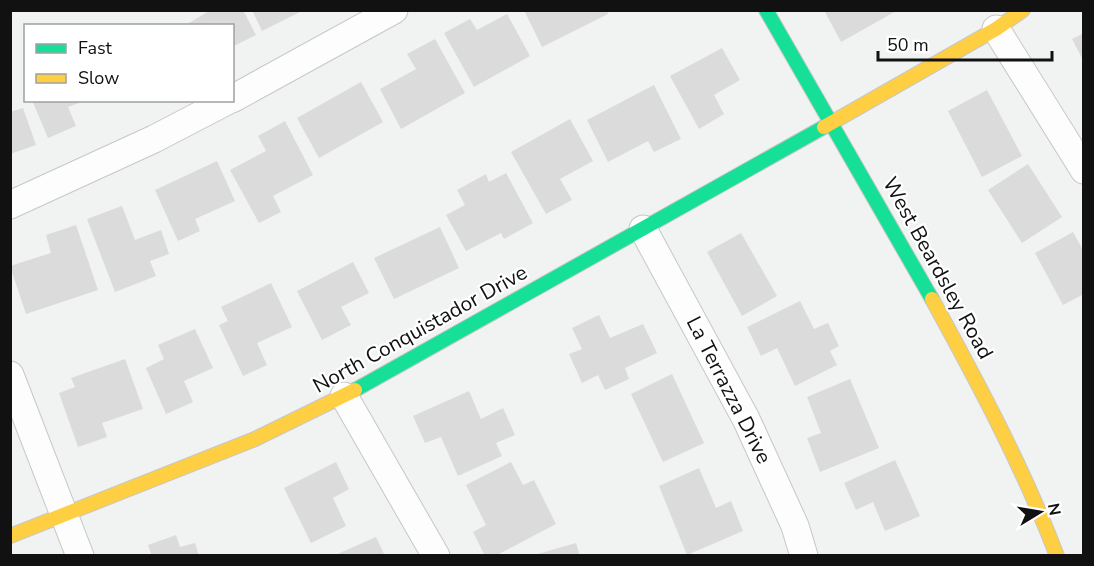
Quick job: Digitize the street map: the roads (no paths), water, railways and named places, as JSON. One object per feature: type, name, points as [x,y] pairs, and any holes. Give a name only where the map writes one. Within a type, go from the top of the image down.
[{"type":"street","points":[[234,98],[394,10]]},
{"type":"street","name":"West Beardsley Road","points":[[766,10],[911,260],[995,415],[1057,555]]},
{"type":"street","name":"North Conquistador Drive","points":[[10,536],[255,439],[344,396],[996,29],[1023,10]]},
{"type":"street","points":[[996,29],[1083,170]]},
{"type":"street","points":[[10,205],[154,140],[227,102]]},
{"type":"street","name":"La Terrazza Drive","points":[[643,229],[746,419],[795,526],[804,555]]},
{"type":"street","points":[[10,375],[80,555]]},
{"type":"street","points":[[344,396],[436,555]]}]
